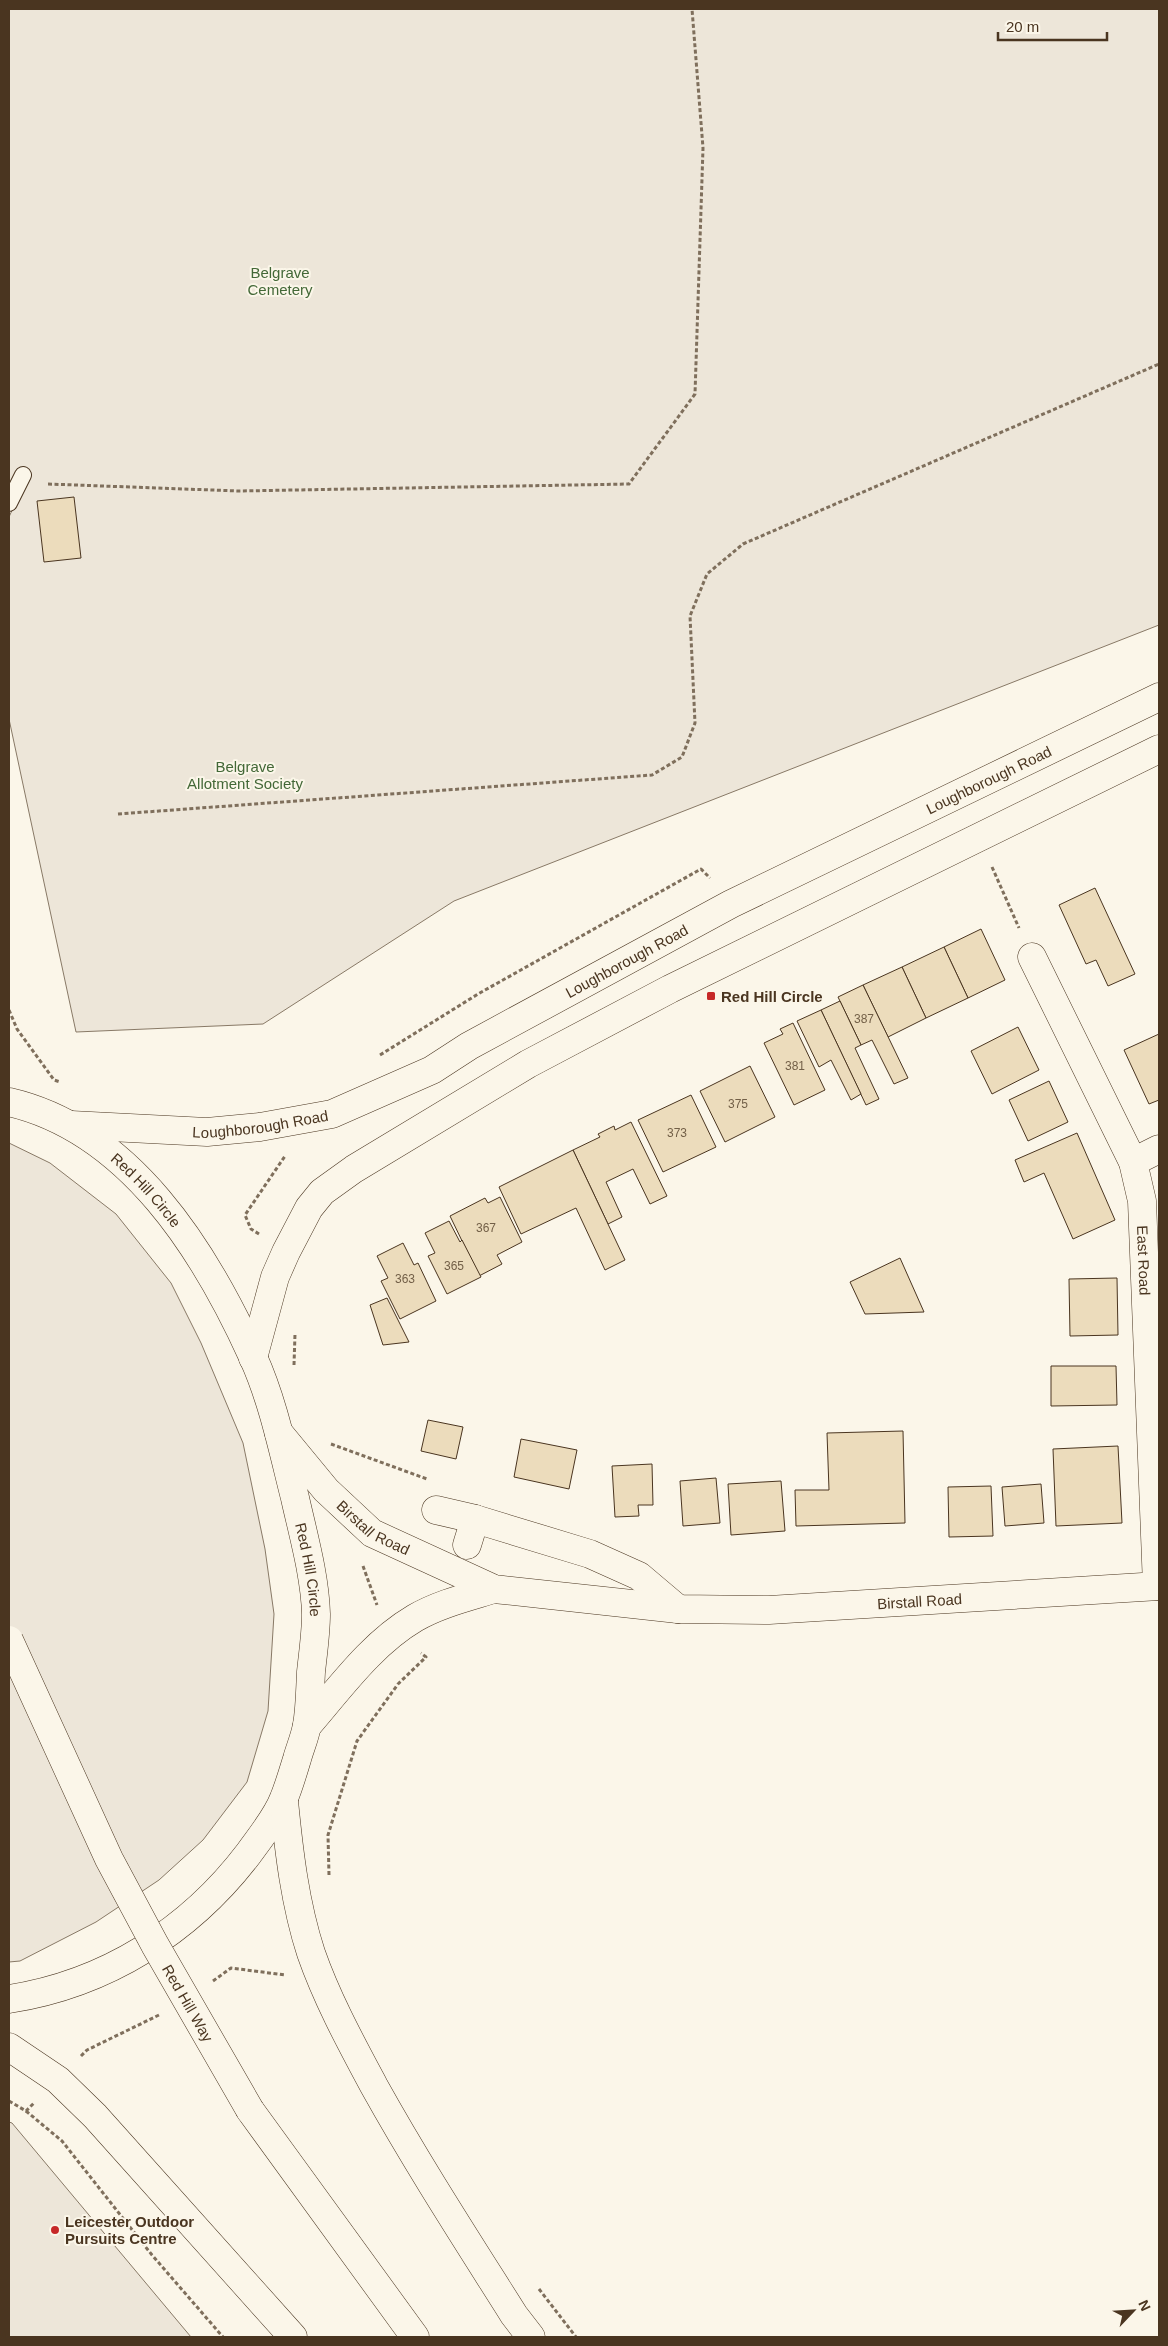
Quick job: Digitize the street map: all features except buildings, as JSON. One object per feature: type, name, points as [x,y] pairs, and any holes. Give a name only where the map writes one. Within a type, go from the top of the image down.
[{"type":"main road","name":"Loughborough Road","points":[[71,1125],[207,1132],[283,1123],[332,1114],[432,1070],[469,1046],[731,904],[1159,698]]},
{"type":"main road","points":[[254,1358],[275,1277],[309,1208],[322,1192],[354,1169],[528,1064],[670,989],[1159,749]]},
{"type":"main road","name":"East Road","points":[[1032,957],[1133,1162],[1142,1201],[1158,1586]]},
{"type":"main road","points":[[9,1081],[16,1103]]},
{"type":"main road","name":"Red Hill Circle","points":[[9,1999],[31,1996],[82,1981],[122,1963],[167,1936],[204,1905],[234,1872],[284,1801],[307,1726],[316,1613],[305,1542],[279,1433],[254,1358],[203,1261],[178,1224],[152,1193],[116,1157],[71,1125],[16,1103]]},
{"type":"main road","points":[[1133,1162],[1159,1149]]},
{"type":"main road","name":"Birstall Road","points":[[279,1433],[326,1490],[372,1533],[494,1589],[678,1609],[769,1610],[1158,1586]]},
{"type":"main road","points":[[436,1510],[475,1519],[590,1554],[640,1576],[678,1609]]},
{"type":"main road","points":[[467,1544],[475,1519]]},
{"type":"main road","name":"Birstall Road","points":[[307,1726],[370,1654],[395,1632],[416,1618],[443,1605],[494,1589]]},
{"type":"main road","name":"Red Hill Way","points":[[9,1640],[110,1858],[155,1945],[250,2110],[415,2337]]},
{"type":"main road","points":[[284,1801],[291,1867],[299,1910],[312,1954],[344,2030],[416,2161],[514,2315],[531,2337]]},
{"type":"main road","points":[[9,2047],[58,2080],[95,2116],[293,2337]]},
{"type":"lane","points":[[9,503],[23,475]]},
{"type":"path","points":[[23,475],[51,485],[239,491],[630,484],[695,394],[703,148],[692,9]]},
{"type":"path","points":[[118,814],[652,775],[682,757],[695,723],[690,616],[707,574],[743,544],[1159,364]]},
{"type":"path","points":[[978,837],[1032,957]]},
{"type":"path","points":[[376,1058],[478,994],[701,869],[731,904]]},
{"type":"path","points":[[9,1010],[17,1029],[54,1080],[62,1084]]},
{"type":"path","points":[[283,1123],[288,1151],[245,1215],[251,1229],[286,1252]]},
{"type":"path","points":[[293,1372],[296,1328]]},
{"type":"path","points":[[325,1442],[434,1482],[436,1510]]},
{"type":"path","points":[[329,1879],[328,1835],[357,1742],[398,1684],[426,1657],[395,1632],[378,1610],[359,1554],[372,1533]]},
{"type":"path","points":[[208,1984],[231,1968],[284,1975],[298,1984],[321,1976]]},
{"type":"path","points":[[26,2111],[87,2050],[163,2013]]},
{"type":"path","points":[[9,2101],[26,2111],[62,2141],[152,2255],[223,2337]]},
{"type":"green space","points":[[9,9],[1159,9],[1159,625],[454,901],[263,1024],[76,1032],[9,719],[9,517],[14,506],[9,503]]},
{"type":"green space","points":[[9,1143],[50,1163],[116,1214],[171,1283],[201,1343],[243,1443],[265,1549],[274,1614],[268,1711],[247,1782],[203,1840],[159,1880],[96,1922],[20,1961],[9,1962]]},
{"type":"green space","name":"Leicester Outdoor Pursuits Centre","points":[[9,2122],[12,2123],[191,2337],[9,2337]]},
{"type":"place","name":"Red Hill Circle","points":[[711,996]]},
{"type":"place","name":"Leicester Outdoor Pursuits Centre","points":[[55,2230]]},
{"type":"park label","name":"Belgrave Cemetery","points":[[280,280]]},
{"type":"park label","name":"Belgrave Allotment Society","points":[[245,774]]}]
